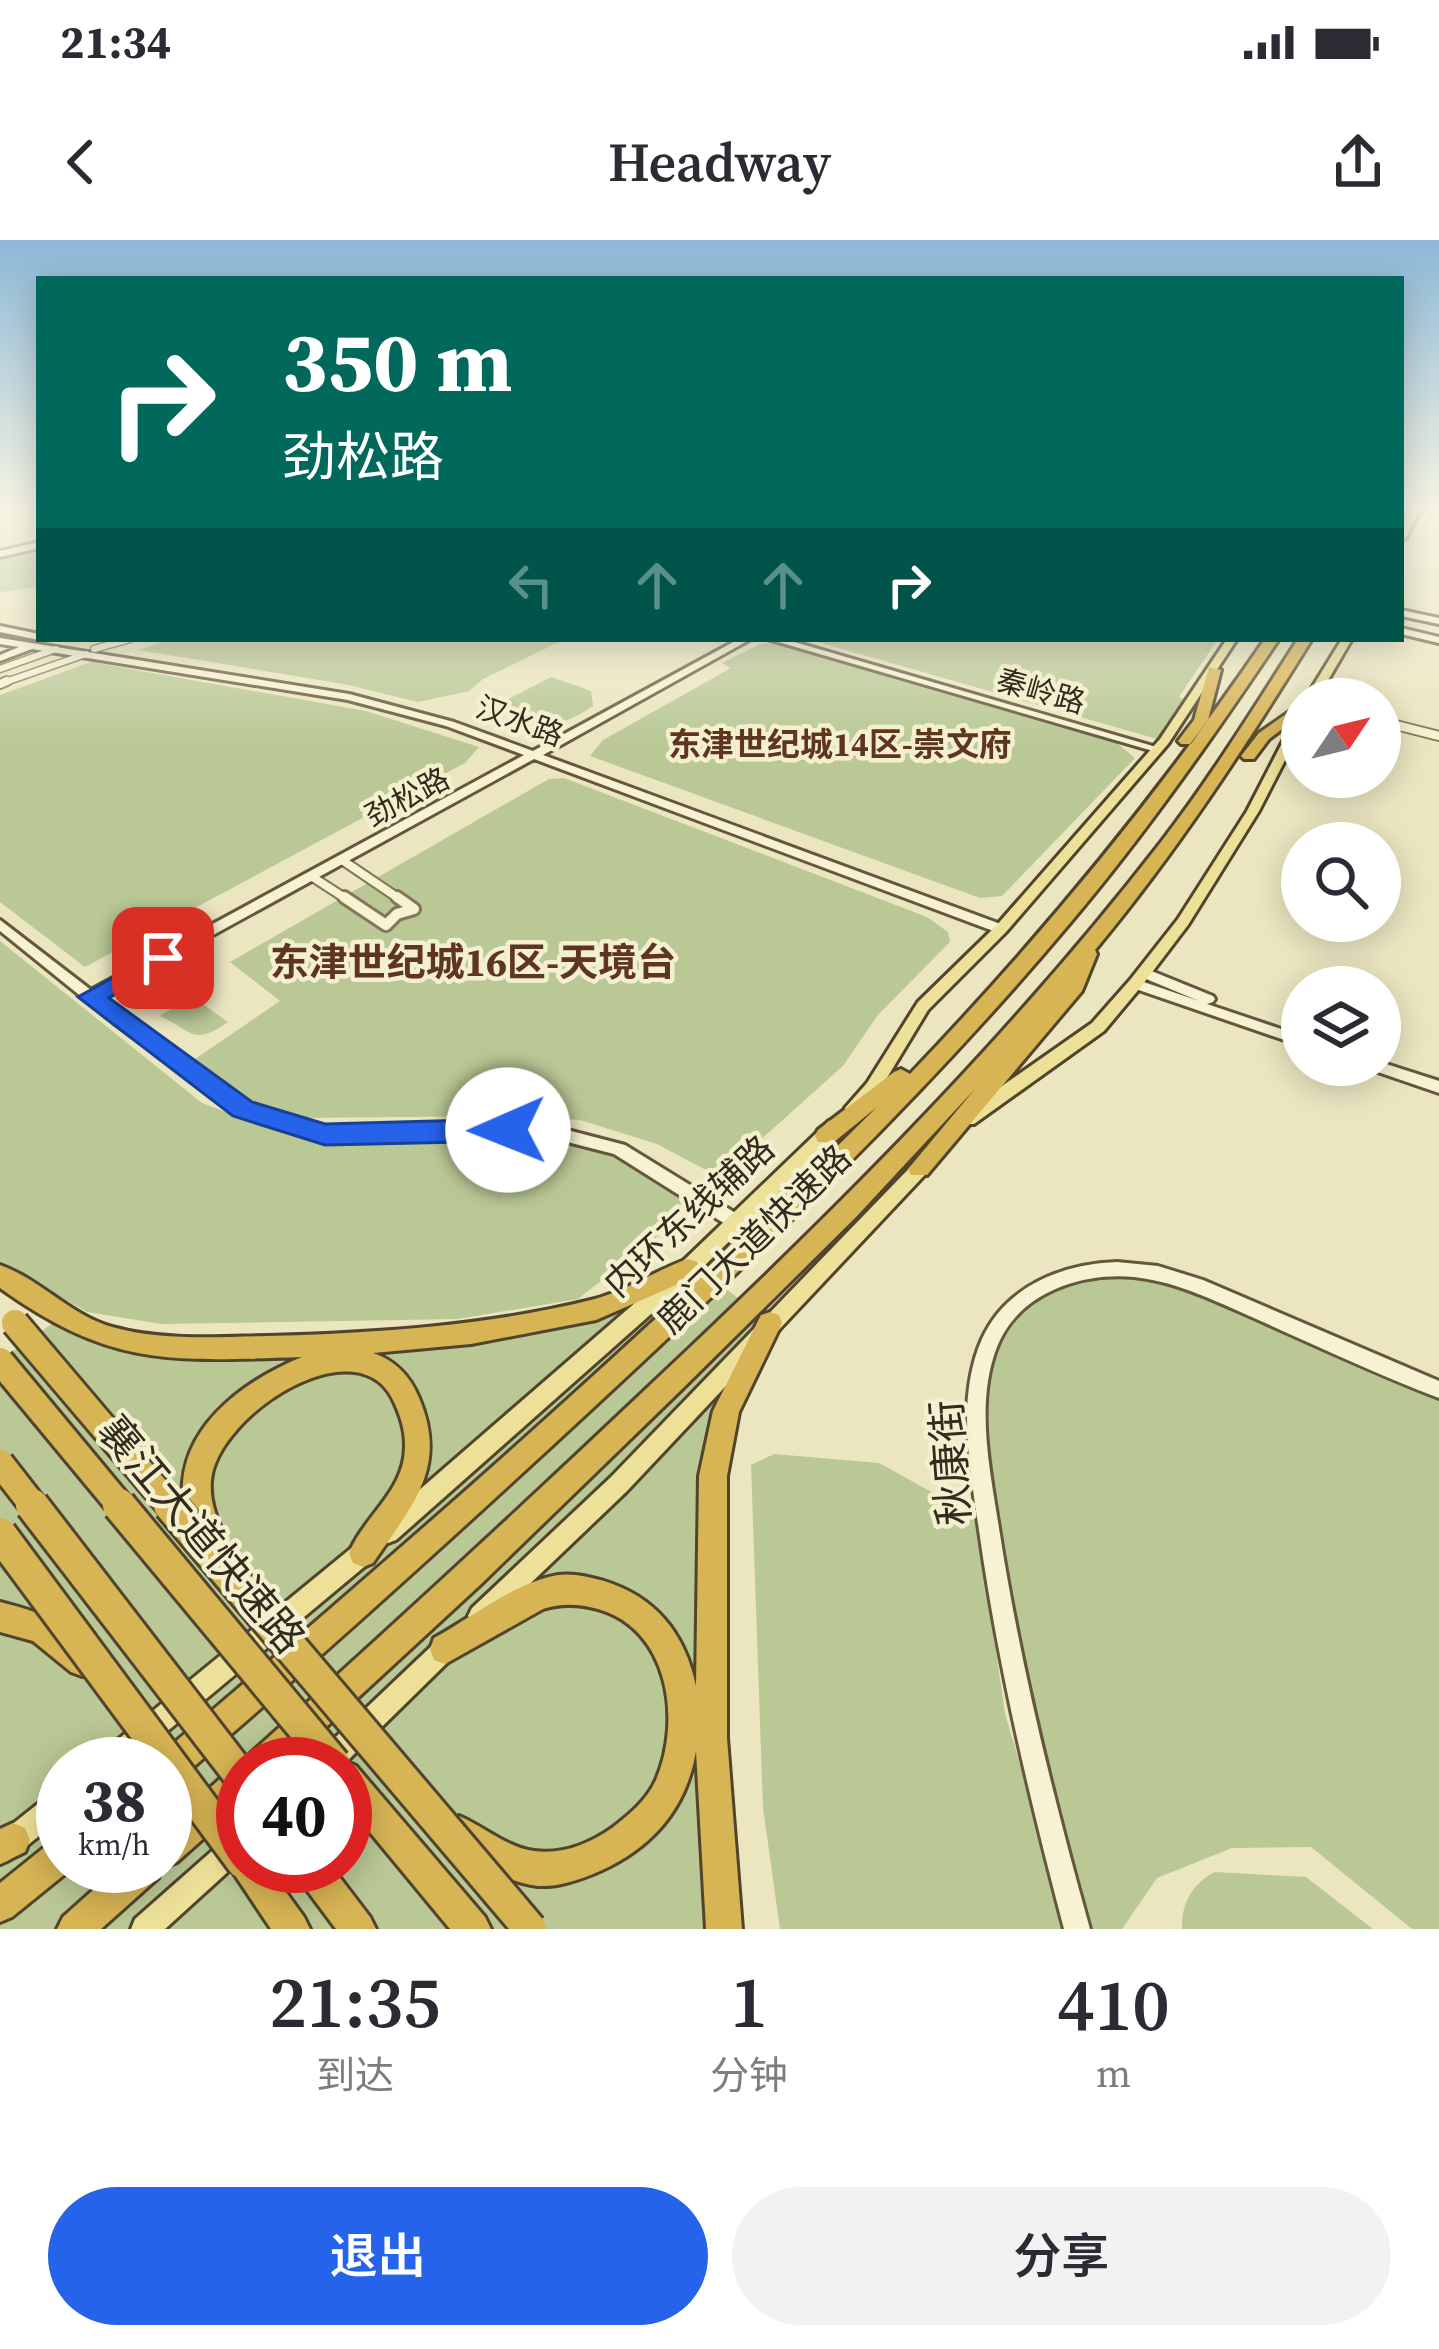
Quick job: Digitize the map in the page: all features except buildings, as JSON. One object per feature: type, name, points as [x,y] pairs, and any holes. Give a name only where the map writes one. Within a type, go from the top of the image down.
[{"type":"highway","name":"鹿门大道快速路","points":[[192,1748],[520,1460],[838,1160],[1066,918],[1235,698],[1270,642]]},
{"type":"highway","name":"鹿门大道快速路","points":[[292,1737],[414,1629],[838,1222],[1095,934],[1187,820],[1248,735],[1303,642]]},
{"type":"highway","points":[[1140,824],[1151,789],[1201,720],[1214,670]]},
{"type":"highway","points":[[1187,820],[1216,801],[1264,736],[1281,725]]},
{"type":"highway","points":[[919,1169],[1075,986],[1095,934]]},
{"type":"highway","points":[[826,1136],[907,1072],[958,1016],[1008,980]]},
{"type":"highway","points":[[0,1275],[47,1307],[109,1337],[167,1348],[231,1348],[416,1340],[511,1326],[600,1308],[688,1269]]},
{"type":"highway","points":[[8,1314],[530,1929]]},
{"type":"highway","points":[[724,1929],[711,1738],[713,1476],[726,1411],[770,1323]]},
{"type":"highway","points":[[232,1582],[203,1523],[196,1477],[206,1447],[248,1397],[298,1368],[344,1359],[384,1368],[411,1396],[420,1443],[411,1482],[363,1553]]},
{"type":"highway","name":"襄江大道快速路","points":[[0,1361],[308,1737]]},
{"type":"highway","points":[[0,1463],[216,1745]]},
{"type":"highway","points":[[0,1534],[216,1826]]},
{"type":"highway","points":[[438,1820],[500,1858],[543,1870],[591,1860],[621,1845],[668,1794],[682,1746],[685,1706],[678,1672],[657,1629],[622,1602],[588,1591],[553,1590],[445,1649]]},
{"type":"highway","points":[[0,1617],[41,1628],[115,1687]]},
{"type":"highway","points":[[192,1826],[216,1804]]},
{"type":"highway","points":[[372,1809],[472,1929]]},
{"type":"highway","points":[[0,1905],[36,1876]]},
{"type":"highway","points":[[75,1929],[116,1893]]},
{"type":"highway","points":[[265,1893],[292,1929]]},
{"type":"highway","points":[[331,1893],[358,1929]]},
{"type":"main road","name":"内环东线辅路","points":[[141,1737],[363,1553],[688,1269],[826,1136],[872,1087],[923,1006],[1004,925],[1160,745],[1230,642]]},
{"type":"main road","points":[[1324,678],[1345,642]]},
{"type":"main road","points":[[357,1737],[619,1484],[970,1117],[1098,1027],[1183,922],[1253,811],[1281,754]]},
{"type":"main road","points":[[4,1846],[36,1821]]},
{"type":"main road","points":[[145,1929],[216,1865]]},
{"type":"street","points":[[1404,622],[1439,630]]},
{"type":"street","points":[[1404,622],[1439,630]]},
{"type":"street","name":"汉水路","points":[[0,629],[36,638]]},
{"type":"street","name":"汉水路","points":[[0,645],[36,641]]},
{"type":"street","points":[[0,658],[39,642]]},
{"type":"street","points":[[0,669],[41,642]]},
{"type":"street","name":"汉水路","points":[[55,642],[349,697],[450,724],[1004,925]]},
{"type":"street","name":"劲松路","points":[[90,997],[741,642]]},
{"type":"street","name":"秦岭路","points":[[784,642],[1160,745]]},
{"type":"street","name":"秦岭路","points":[[817,642],[1160,745]]},
{"type":"street","points":[[0,685],[88,648]]},
{"type":"street","points":[[1401,726],[1439,736]]},
{"type":"street","points":[[311,876],[386,925],[397,914],[414,909],[342,860]]},
{"type":"street","points":[[0,924],[242,1109],[325,1134],[548,1131],[619,1149],[736,1222]]},
{"type":"street","points":[[1140,978],[1281,1023]]},
{"type":"street","points":[[1140,978],[1281,1033]]},
{"type":"street","points":[[1401,1063],[1439,1076]]},
{"type":"street","points":[[1401,1074],[1439,1087]]},
{"type":"street","name":"秋康街","points":[[1077,1929],[1026,1749],[976,1430],[980,1378],[991,1339],[1014,1304],[1064,1276],[1118,1269],[1186,1280],[1439,1390]]},
{"type":"green space","points":[[163,642],[559,642],[483,679],[469,691],[418,702],[349,685],[138,650]]},
{"type":"green space","points":[[774,642],[1117,743],[1135,758],[1002,896],[980,898],[590,756],[603,740],[731,668],[722,663]]},
{"type":"green space","points":[[818,642],[1216,642],[1179,697],[1191,702],[1164,741]]},
{"type":"green space","points":[[91,662],[366,711],[479,747],[465,763],[85,967],[0,902],[0,695]]},
{"type":"green space","points":[[551,677],[591,691],[593,706],[564,721],[541,724],[495,706]]},
{"type":"green space","points":[[564,778],[927,917],[948,932],[950,942],[877,1016],[843,1066],[730,1167],[704,1169],[657,1144],[580,1120],[299,1118],[254,1102],[195,1059],[280,1001],[230,962],[549,779]]},
{"type":"green space","points":[[0,941],[202,1103],[258,1124],[318,1140],[377,1143],[546,1136],[611,1153],[702,1201],[578,1299],[458,1319],[161,1324],[87,1312],[0,1263]]},
{"type":"green space","points":[[193,997],[228,1022],[199,1035],[159,1016]]},
{"type":"green space","points":[[700,1269],[766,1319],[720,1419],[716,1929],[0,1929],[0,1360],[60,1318],[100,1341],[151,1357],[263,1356],[487,1337]]},
{"type":"green space","points":[[1118,1269],[1186,1280],[1439,1390],[1439,1929],[1412,1929],[1311,1847],[1232,1848],[1157,1878],[1122,1929],[1077,1929],[996,1580],[980,1378],[1014,1304],[1064,1276]]},
{"type":"green space","points":[[774,1454],[879,1463],[977,1517],[1005,1714],[1070,1929],[780,1929],[763,1808],[751,1465]]},
{"type":"green space","points":[[1215,1872],[1306,1877],[1373,1929],[1182,1929],[1190,1895]]},
{"type":"district","name":"东津世纪城14区-崇文府","points":[[840,744]]},
{"type":"district","name":"东津世纪城16区-天境台","points":[[473,962]]},
{"type":"route","points":[[163,958],[90,997],[242,1109],[325,1134],[508,1130]]}]
